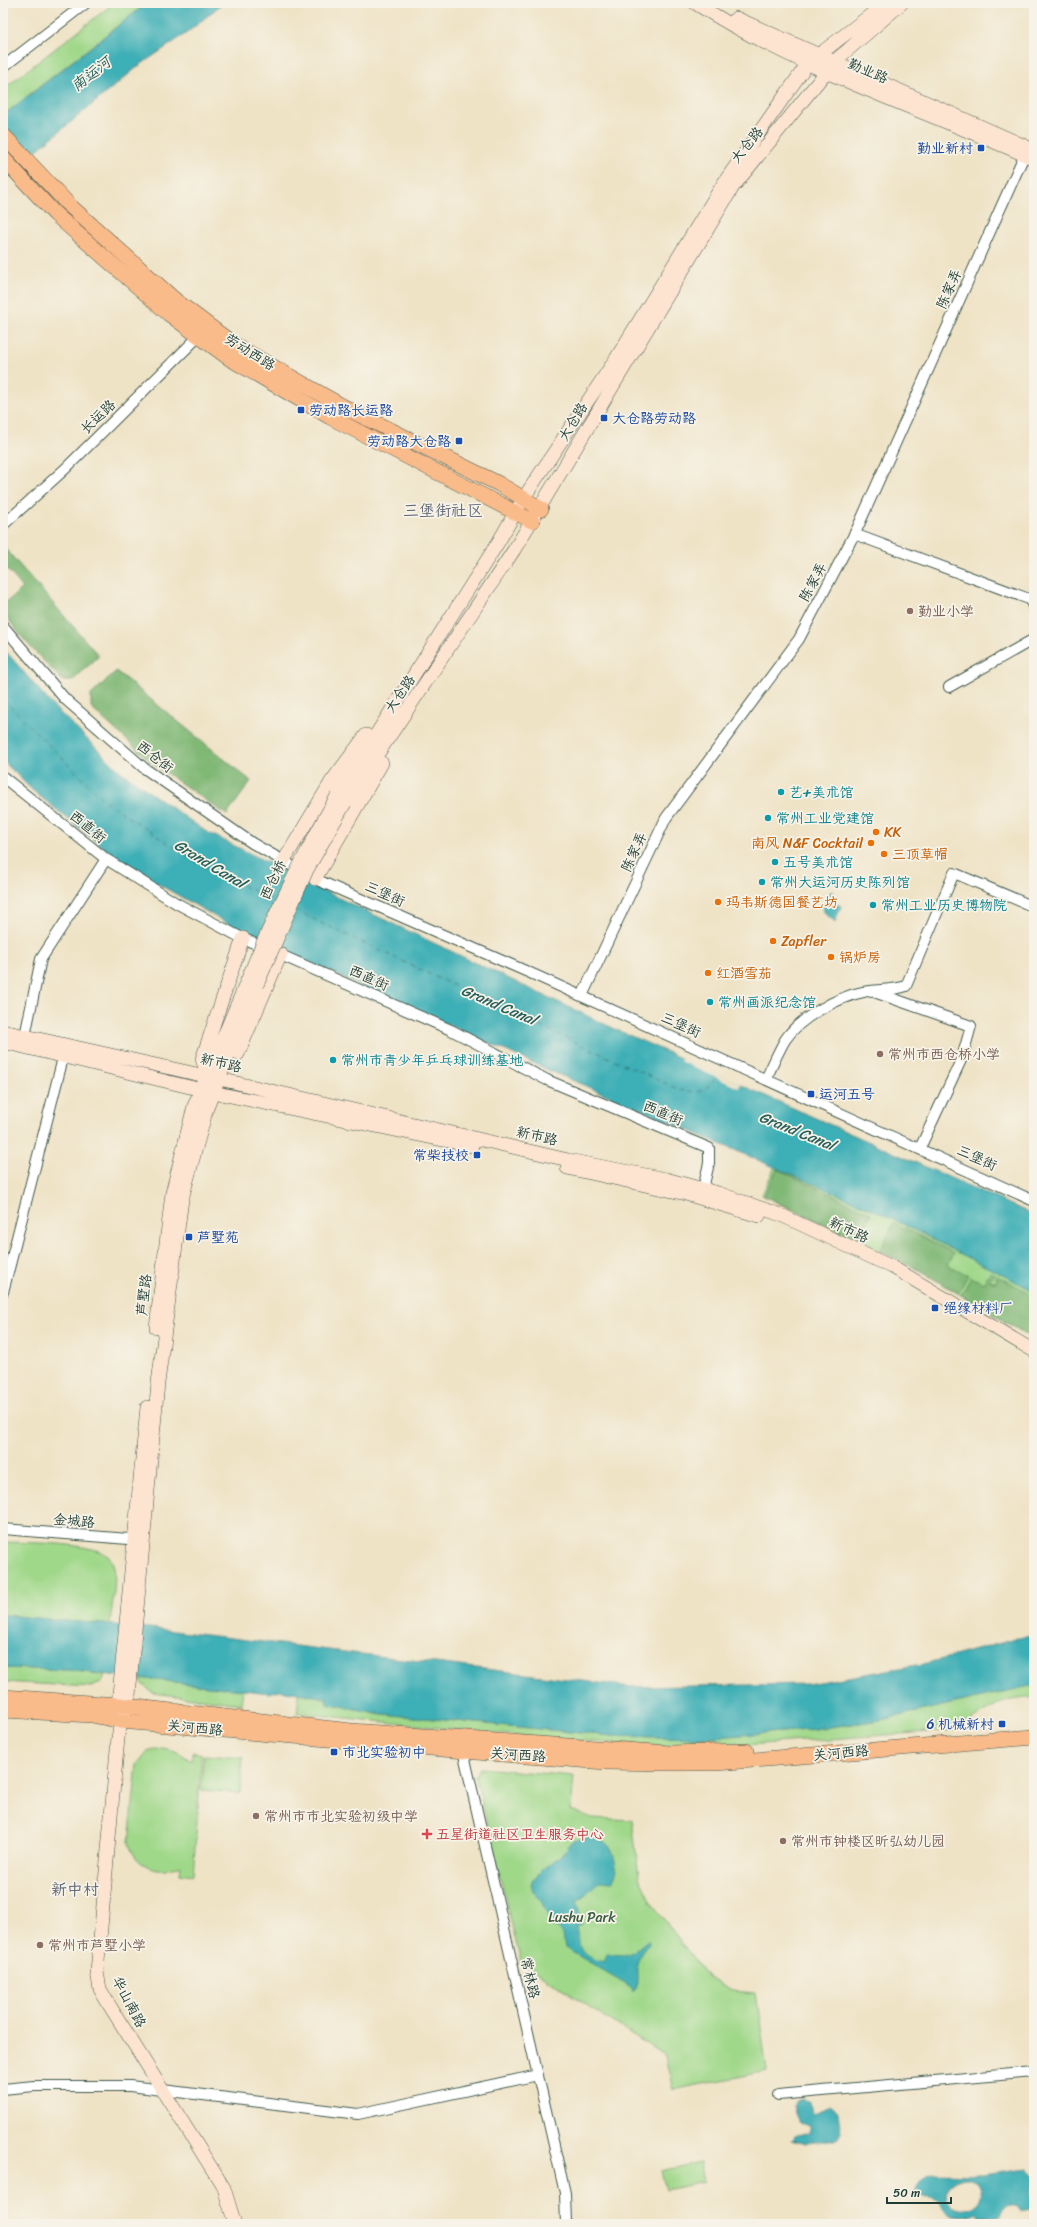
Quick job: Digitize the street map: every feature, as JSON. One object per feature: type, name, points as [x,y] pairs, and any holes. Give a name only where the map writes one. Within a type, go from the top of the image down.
[{"type":"main road","name":"勤业路","points":[[695,3],[736,29],[808,63],[831,67],[1030,153]]},
{"type":"main road","name":"勤业路","points":[[711,3],[740,21],[818,55],[831,67]]},
{"type":"main road","name":"大仓路","points":[[341,800],[431,647],[499,541],[523,499],[617,357],[725,181],[808,63],[886,3]]},
{"type":"main road","name":"大仓路","points":[[341,800],[447,653],[540,509],[733,187],[831,67],[902,3]]},
{"type":"main road","name":"劳动西路","points":[[3,135],[70,205],[176,300],[233,344],[336,402],[499,484],[540,509]]},
{"type":"main road","name":"劳动西路","points":[[3,158],[55,214],[169,314],[229,358],[330,417],[532,521]]},
{"type":"main road","points":[[283,862],[331,782],[431,647]]},
{"type":"main road","points":[[315,879],[447,653]]},
{"type":"main road","name":"西仓桥","points":[[252,983],[264,938],[298,865],[341,800]]},
{"type":"main road","points":[[243,938],[202,1058],[213,1077],[234,1063],[281,954]]},
{"type":"main road","name":"芦墅路","points":[[123,1706],[172,1193],[194,1106],[208,1091],[252,983]]},
{"type":"main road","name":"新市路","points":[[3,1031],[213,1077],[568,1160],[666,1179],[703,1189],[781,1215],[892,1268],[1034,1351]]},
{"type":"main road","name":"新市路","points":[[3,1042],[63,1058],[208,1091],[460,1144],[686,1194],[778,1222],[887,1274],[1034,1360]]},
{"type":"main road","name":"关河西路","points":[[3,1697],[123,1706],[351,1731],[606,1762],[716,1763],[1034,1737]]},
{"type":"main road","points":[[121,1721],[123,1706]]},
{"type":"main road","name":"关河西路","points":[[3,1710],[92,1715],[121,1721],[353,1743],[462,1745],[669,1753],[732,1752],[1034,1727]]},
{"type":"main road","name":"华山南路","points":[[121,1721],[97,1972],[100,1989],[224,2188],[235,2224]]},
{"type":"street","points":[[3,67],[86,3]]},
{"type":"street","name":"陈家弄","points":[[582,996],[666,818],[798,640],[854,534],[1030,153]]},
{"type":"street","name":"长运路","points":[[3,525],[49,484],[210,325]]},
{"type":"street","points":[[854,534],[1029,598],[1034,607]]},
{"type":"street","name":"西仓街","points":[[3,626],[65,699],[144,768],[283,862],[315,879]]},
{"type":"street","points":[[948,687],[1034,639]]},
{"type":"street","name":"西直街","points":[[3,777],[106,859],[176,903],[243,938],[451,1030],[547,1080],[709,1148],[709,1163],[703,1189]]},
{"type":"street","points":[[25,1036],[41,959],[106,859]]},
{"type":"street","points":[[766,1079],[786,1039],[801,1023],[832,1004],[863,992],[897,989],[906,986],[910,981],[954,873],[1034,907]]},
{"type":"street","name":"三堡街","points":[[315,879],[582,996],[1034,1201]]},
{"type":"street","points":[[873,991],[971,1026],[962,1058],[920,1148]]},
{"type":"street","points":[[3,1292],[63,1058]]},
{"type":"street","name":"金城路","points":[[3,1529],[138,1540]]},
{"type":"street","name":"常林路","points":[[462,1745],[565,2193],[566,2224]]},
{"type":"street","points":[[778,2095],[1034,2072]]},
{"type":"street","points":[[3,2089],[34,2086],[130,2086],[358,2114],[538,2075]]},
{"type":"green space","points":[[114,3],[147,3],[7,112],[3,108],[3,89]]},
{"type":"green space","points":[[3,546],[99,656],[72,681],[63,681],[28,644],[5,613],[3,605],[23,588],[3,564]]},
{"type":"green space","points":[[116,671],[251,781],[227,815],[156,766],[91,708],[91,695]]},
{"type":"green space","points":[[775,1166],[879,1212],[1034,1291],[1034,1339],[921,1271],[762,1195]]},
{"type":"green space","points":[[777,1169],[871,1213],[859,1240],[764,1196]]},
{"type":"green space","points":[[894,1223],[954,1253],[948,1265],[968,1275],[958,1293],[921,1271],[880,1251]]},
{"type":"green space","points":[[990,1272],[995,1275],[989,1280],[996,1283],[997,1276],[1034,1295],[1034,1339],[961,1295],[971,1277],[983,1283]]},
{"type":"green space","points":[[3,1542],[80,1546],[106,1554],[112,1561],[115,1575],[110,1625],[3,1615]]},
{"type":"green space","points":[[3,1668],[68,1670],[105,1675],[102,1682],[92,1687],[3,1682]]},
{"type":"green space","points":[[141,1678],[243,1690],[241,1704],[153,1693],[141,1683]]},
{"type":"green space","points":[[1034,1685],[1034,1697],[1003,1701],[955,1730],[761,1744],[666,1747],[529,1737],[297,1713],[299,1693],[327,1698],[326,1703],[382,1714],[612,1736],[701,1738],[807,1730],[881,1720]]},
{"type":"green space","points":[[161,1748],[170,1749],[177,1752],[191,1761],[192,1752],[202,1754],[193,1875],[180,1873],[181,1865],[164,1869],[149,1867],[136,1858],[129,1842],[137,1764],[147,1752]]},
{"type":"green space","points":[[204,1755],[243,1758],[240,1793],[201,1790]]},
{"type":"green space","name":"Lushu Park","points":[[480,1768],[574,1776],[571,1810],[592,1818],[632,1820],[639,1877],[651,1902],[708,1978],[732,1991],[756,1993],[767,2071],[673,2090],[665,2056],[521,1962],[475,1775]]},
{"type":"green space","points":[[700,2162],[704,2182],[666,2190],[661,2171]]},
{"type":"water","name":"南运河","points":[[147,3],[223,3],[187,33],[140,65],[3,178],[3,116]]},
{"type":"water","name":"Grand Canal","points":[[3,648],[53,706],[120,771],[205,831],[343,900],[615,1029],[1034,1215],[1034,1291],[879,1212],[553,1072],[246,934],[153,881],[109,852],[32,790],[3,761]]},
{"type":"water","points":[[831,891],[834,893],[831,901],[841,906],[835,922],[822,910]]},
{"type":"water","points":[[3,1615],[149,1628],[632,1687],[808,1684],[928,1663],[1034,1634],[1034,1685],[881,1720],[807,1730],[701,1738],[612,1736],[382,1714],[326,1703],[327,1698],[280,1690],[269,1693],[68,1670],[3,1668]]},
{"type":"water","points":[[592,1837],[604,1842],[611,1849],[617,1871],[612,1882],[599,1881],[577,1903],[582,1925],[576,1927],[580,1946],[590,1957],[603,1962],[607,1954],[624,1955],[633,1952],[648,1940],[649,1944],[642,1951],[637,1964],[637,1981],[633,1992],[632,1988],[625,1983],[565,1948],[563,1935],[559,1929],[553,1926],[540,1899],[533,1892],[531,1884],[534,1877],[560,1856],[574,1840]]},
{"type":"water","points":[[801,2100],[809,2102],[811,2112],[813,2113],[830,2106],[838,2112],[841,2132],[838,2138],[830,2141],[814,2141],[806,2144],[792,2140],[795,2137],[810,2133],[811,2129],[808,2125],[800,2124],[794,2106],[796,2102]]},
{"type":"water","points":[[1027,2169],[1034,2178],[1031,2194],[1034,2200],[1034,2208],[1020,2211],[1018,2207],[1010,2205],[1003,2209],[1001,2216],[979,2217],[977,2213],[960,2217],[948,2213],[937,2200],[930,2197],[914,2195],[918,2185],[925,2177],[934,2174],[982,2175]],"holes":[[[965,2178],[974,2180],[978,2183],[981,2195],[978,2202],[973,2207],[966,2210],[959,2210],[953,2207],[948,2200],[946,2190],[954,2182]]]},
{"type":"pier","points":[[682,1058],[740,1084],[739,1088],[680,1061]]},
{"type":"ferry route","points":[[3,699],[105,801],[202,866],[275,901]]},
{"type":"ferry route","points":[[296,911],[529,1021],[680,1090],[691,1092],[701,1091],[709,1086],[716,1077]]},
{"type":"place","name":"勤业新村","points":[[981,148]]},
{"type":"place","name":"劳动路长运路","points":[[301,410]]},
{"type":"place","name":"大仓路劳动路","points":[[604,418]]},
{"type":"place","name":"劳动路大仓路","points":[[459,441]]},
{"type":"place","name":"勤业小学","points":[[910,611]]},
{"type":"place","name":"艺+美术馆","points":[[781,792]]},
{"type":"place","name":"常州工业党建馆","points":[[768,818]]},
{"type":"place","name":"KK","points":[[876,832]]},
{"type":"place","name":"南风 N&F Cocktail","points":[[871,843]]},
{"type":"place","name":"三顶草帽","points":[[884,854]]},
{"type":"place","name":"五号美术馆","points":[[775,862]]},
{"type":"place","name":"常州大运河历史陈列馆","points":[[762,882]]},
{"type":"place","name":"玛韦斯德国餐艺坊","points":[[718,902]]},
{"type":"place","name":"常州工业历史博物院","points":[[873,905]]},
{"type":"place","name":"Zapfler","points":[[773,941]]},
{"type":"place","name":"锅炉房","points":[[831,957]]},
{"type":"place","name":"红酒雪茄","points":[[708,973]]},
{"type":"place","name":"常州画派纪念馆","points":[[710,1002]]},
{"type":"place","name":"常州市西仓桥小学","points":[[880,1054]]},
{"type":"place","name":"常州市青少年乒乓球训练基地","points":[[333,1060]]},
{"type":"place","name":"运河五号","points":[[811,1094]]},
{"type":"place","name":"常柴技校","points":[[477,1155]]},
{"type":"place","name":"芦墅苑","points":[[189,1237]]},
{"type":"place","name":"绝缘材料厂","points":[[935,1308]]},
{"type":"place","name":"6 机械新村","points":[[1002,1724]]},
{"type":"place","name":"市北实验初中","points":[[334,1752]]},
{"type":"place","name":"常州市市北实验初级中学","points":[[256,1816]]},
{"type":"place","name":"五星街道社区卫生服务中心","points":[[427,1834]]},
{"type":"place","name":"常州市钟楼区昕弘幼儿园","points":[[783,1841]]},
{"type":"place","name":"常州市芦墅小学","points":[[40,1945]]},
{"type":"district","name":"三堡街社区","points":[[443,510]]},
{"type":"district","name":"新中村","points":[[75,1889]]}]
